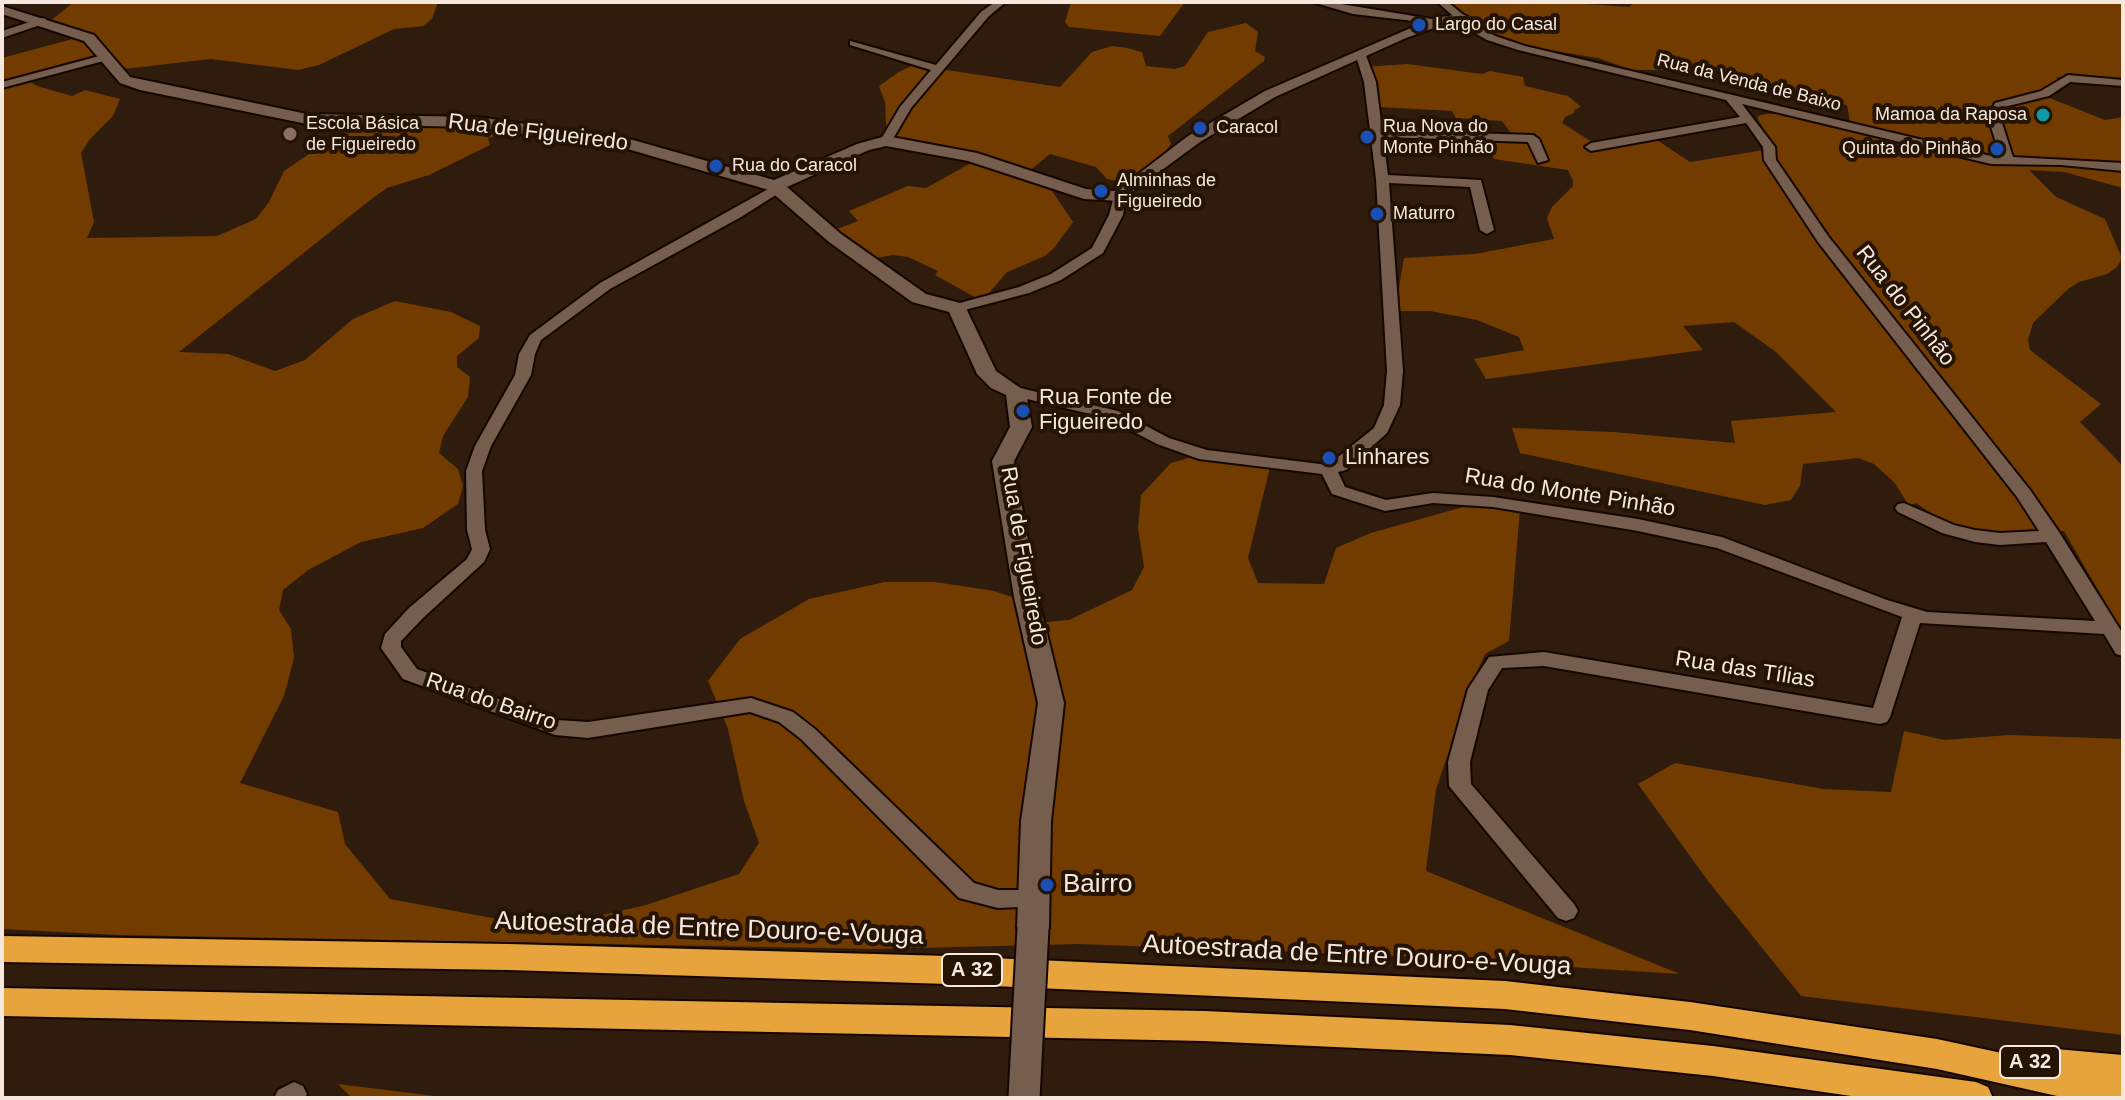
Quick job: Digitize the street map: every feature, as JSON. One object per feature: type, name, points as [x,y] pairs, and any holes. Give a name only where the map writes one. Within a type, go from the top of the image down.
[{"type":"highway","name":"Autoestrada de Entre Douro-e-Vouga","points":[[2,949],[493,957],[932,969],[1505,995],[1690,1016],[1937,1054]]},
{"type":"highway","name":"A 32","points":[[2,1002],[1204,1026],[1510,1040],[1713,1061],[1976,1098]]},
{"type":"highway","name":"A 32","points":[[1937,1054],[2123,1070]]},
{"type":"highway","name":"A 32","points":[[1937,1054],[2123,1095]]},
{"type":"street","points":[[886,141],[906,107],[985,14],[1001,2]]},
{"type":"street","points":[[1317,2],[1453,25],[1465,21]]},
{"type":"street","name":"Rua da Venda de Baixo","points":[[1442,2],[1491,38],[1731,99],[1991,160],[2061,161],[2123,167]]},
{"type":"street","name":"Rua de Figueiredo","points":[[2,10],[27,10],[42,21],[89,38],[125,80],[140,85],[307,119],[478,122],[633,145],[776,187],[835,238],[919,298],[957,308]]},
{"type":"street","points":[[2,35],[42,21]]},
{"type":"street","points":[[776,187],[863,147],[886,141],[971,157],[1084,194],[1120,196],[1231,115],[1360,53],[1442,21]]},
{"type":"street","points":[[854,43],[938,69]]},
{"type":"street","points":[[1120,196],[1116,215],[1098,250],[1056,277],[1024,290],[957,308],[987,374],[998,384],[1016,392],[1112,414],[1163,441],[1205,455],[1329,470],[1340,466],[1381,430],[1392,405],[1395,371],[1382,179],[1370,82],[1360,53]]},
{"type":"street","points":[[2,85],[107,57]]},
{"type":"street","points":[[2008,161],[1994,117],[1999,105],[2045,94],[2068,78],[2123,83]]},
{"type":"street","name":"Rua do Pinhão","points":[[1731,99],[1769,147],[1770,160],[1823,239],[2024,494],[2123,649]]},
{"type":"street","points":[[1591,147],[1749,119]]},
{"type":"street","points":[[1376,133],[1533,139],[1542,160]]},
{"type":"street","points":[[1382,179],[1476,183],[1487,230]]},
{"type":"street","name":"Rua do Bairro","points":[[776,187],[605,286],[535,338],[523,375],[483,446],[474,471],[476,530],[481,549],[475,562],[416,613],[392,639],[391,648],[410,674],[555,727],[588,730],[751,705],[786,717],[808,734],[967,891],[1033,913]]},
{"type":"street","name":"Rua de Figueiredo","points":[[1016,392],[1021,427],[1003,461],[1026,597],[1051,703],[1036,821],[1024,1098]]},
{"type":"street","name":"Rua do Monte Pinhão","points":[[1329,470],[1338,490],[1385,506],[1433,498],[1493,502],[1638,525],[1722,543],[1880,604],[1926,618],[2109,628]]},
{"type":"street","points":[[1904,508],[1948,529],[1975,536],[2000,539],[2053,536]]},
{"type":"street","name":"Rua das Tílias","points":[[1566,911],[1460,786],[1459,762],[1478,689],[1485,673],[1496,662],[1544,659],[1880,717],[1913,614]]},
{"type":"shaded area","points":[[74,2],[438,2],[432,19],[423,26],[394,29],[319,65],[298,70],[211,59],[115,70],[101,62],[33,78],[32,83],[37,86],[72,96],[85,90],[120,99],[113,116],[81,153],[94,222],[87,238],[217,236],[256,219],[269,202],[284,171],[346,129],[457,124],[509,132],[488,138],[490,145],[429,175],[387,188],[179,352],[228,354],[275,371],[305,360],[353,319],[395,301],[451,312],[480,326],[479,338],[457,356],[457,367],[470,377],[468,397],[443,436],[439,453],[458,469],[463,486],[458,504],[423,528],[361,542],[308,570],[283,590],[279,610],[291,629],[294,658],[284,696],[240,783],[338,812],[345,844],[390,899],[546,928],[646,905],[739,874],[759,843],[744,801],[728,729],[708,681],[740,639],[809,599],[885,582],[935,582],[994,591],[1018,599],[1046,622],[1069,620],[1132,590],[1144,567],[1138,528],[1141,495],[1171,463],[1195,456],[1271,463],[1248,558],[1258,583],[1324,584],[1336,548],[1371,533],[1463,507],[1520,509],[1509,641],[1485,654],[1475,676],[1436,789],[1426,871],[1680,974],[1396,956],[1078,944],[876,949],[120,935],[2,929],[2,58],[80,37],[49,22]]},
{"type":"shaded area","points":[[1071,2],[1185,2],[1160,36],[1069,27],[1065,22]]},
{"type":"shaded area","points":[[1450,2],[1558,2],[1629,7],[1635,2],[2123,2],[2123,83],[2056,77],[2058,81],[2042,95],[2105,120],[2123,117],[2123,188],[2064,172],[2029,170],[2056,197],[2105,219],[2122,258],[2117,267],[2107,274],[2079,282],[2068,289],[2033,323],[2028,340],[2030,350],[2101,404],[2080,422],[2123,466],[2123,633],[2064,531],[1970,532],[1916,503],[1909,506],[1895,483],[1874,464],[1858,458],[1803,464],[1800,486],[1791,500],[1765,505],[1520,453],[1512,428],[1613,432],[1735,443],[1731,421],[1836,412],[1776,352],[1734,322],[1683,326],[1703,350],[1486,379],[1474,359],[1524,350],[1519,337],[1477,320],[1430,311],[1395,311],[1404,258],[1475,254],[1554,239],[1547,218],[1552,207],[1573,186],[1573,181],[1568,170],[1494,159],[1489,148],[1493,140],[1513,136],[1502,121],[1456,118],[1452,111],[1379,107],[1364,67],[1407,64],[1523,77],[1525,86],[1568,96],[1581,107],[1565,117],[1562,123],[1603,149],[1657,140],[1690,162],[1776,148],[1758,120],[1758,116],[1766,114],[1780,113],[1849,130],[1850,122],[1847,105],[1729,80],[1738,76],[1705,63],[1678,70],[1632,70],[1598,58],[1532,47],[1488,31]]},
{"type":"shaded area","points":[[1246,23],[1258,32],[1255,51],[1265,57],[1264,61],[1168,136],[1171,144],[1158,161],[1125,183],[1107,179],[1096,167],[1050,154],[1022,177],[1052,191],[1073,222],[1045,256],[1007,272],[982,301],[935,275],[938,271],[908,257],[893,255],[870,259],[832,231],[858,221],[849,211],[908,186],[926,188],[980,158],[887,141],[885,102],[879,86],[899,72],[913,65],[1060,87],[1092,52],[1112,46],[1127,48],[1142,52],[1146,66],[1175,69],[1185,66],[1208,32]]},
{"type":"shaded area","points":[[1904,731],[1944,740],[2009,735],[2123,739],[2123,1035],[1801,996],[1708,881],[1638,784],[1675,763],[1824,789],[1891,792]]},
{"type":"shaded area","points":[[338,1084],[451,1098],[352,1098]]},
{"type":"place","name":"Largo do Casal","points":[[1419,25]]},
{"type":"place","name":"Mamoa da Raposa","points":[[2043,115]]},
{"type":"place","name":"Caracol","points":[[1200,128]]},
{"type":"place","name":"Escola Básica de Figueiredo","points":[[290,134]]},
{"type":"place","name":"Rua Nova do Monte Pinhão","points":[[1367,137]]},
{"type":"place","name":"Quinta do Pinhão","points":[[1997,149]]},
{"type":"place","name":"Rua do Caracol","points":[[716,166]]},
{"type":"place","name":"Alminhas de Figueiredo","points":[[1101,191]]},
{"type":"place","name":"Maturro","points":[[1377,214]]},
{"type":"place","name":"Rua Fonte de Figueiredo","points":[[1023,411]]},
{"type":"place","name":"Linhares","points":[[1329,458]]},
{"type":"place","name":"Bairro","points":[[1047,885]]}]
